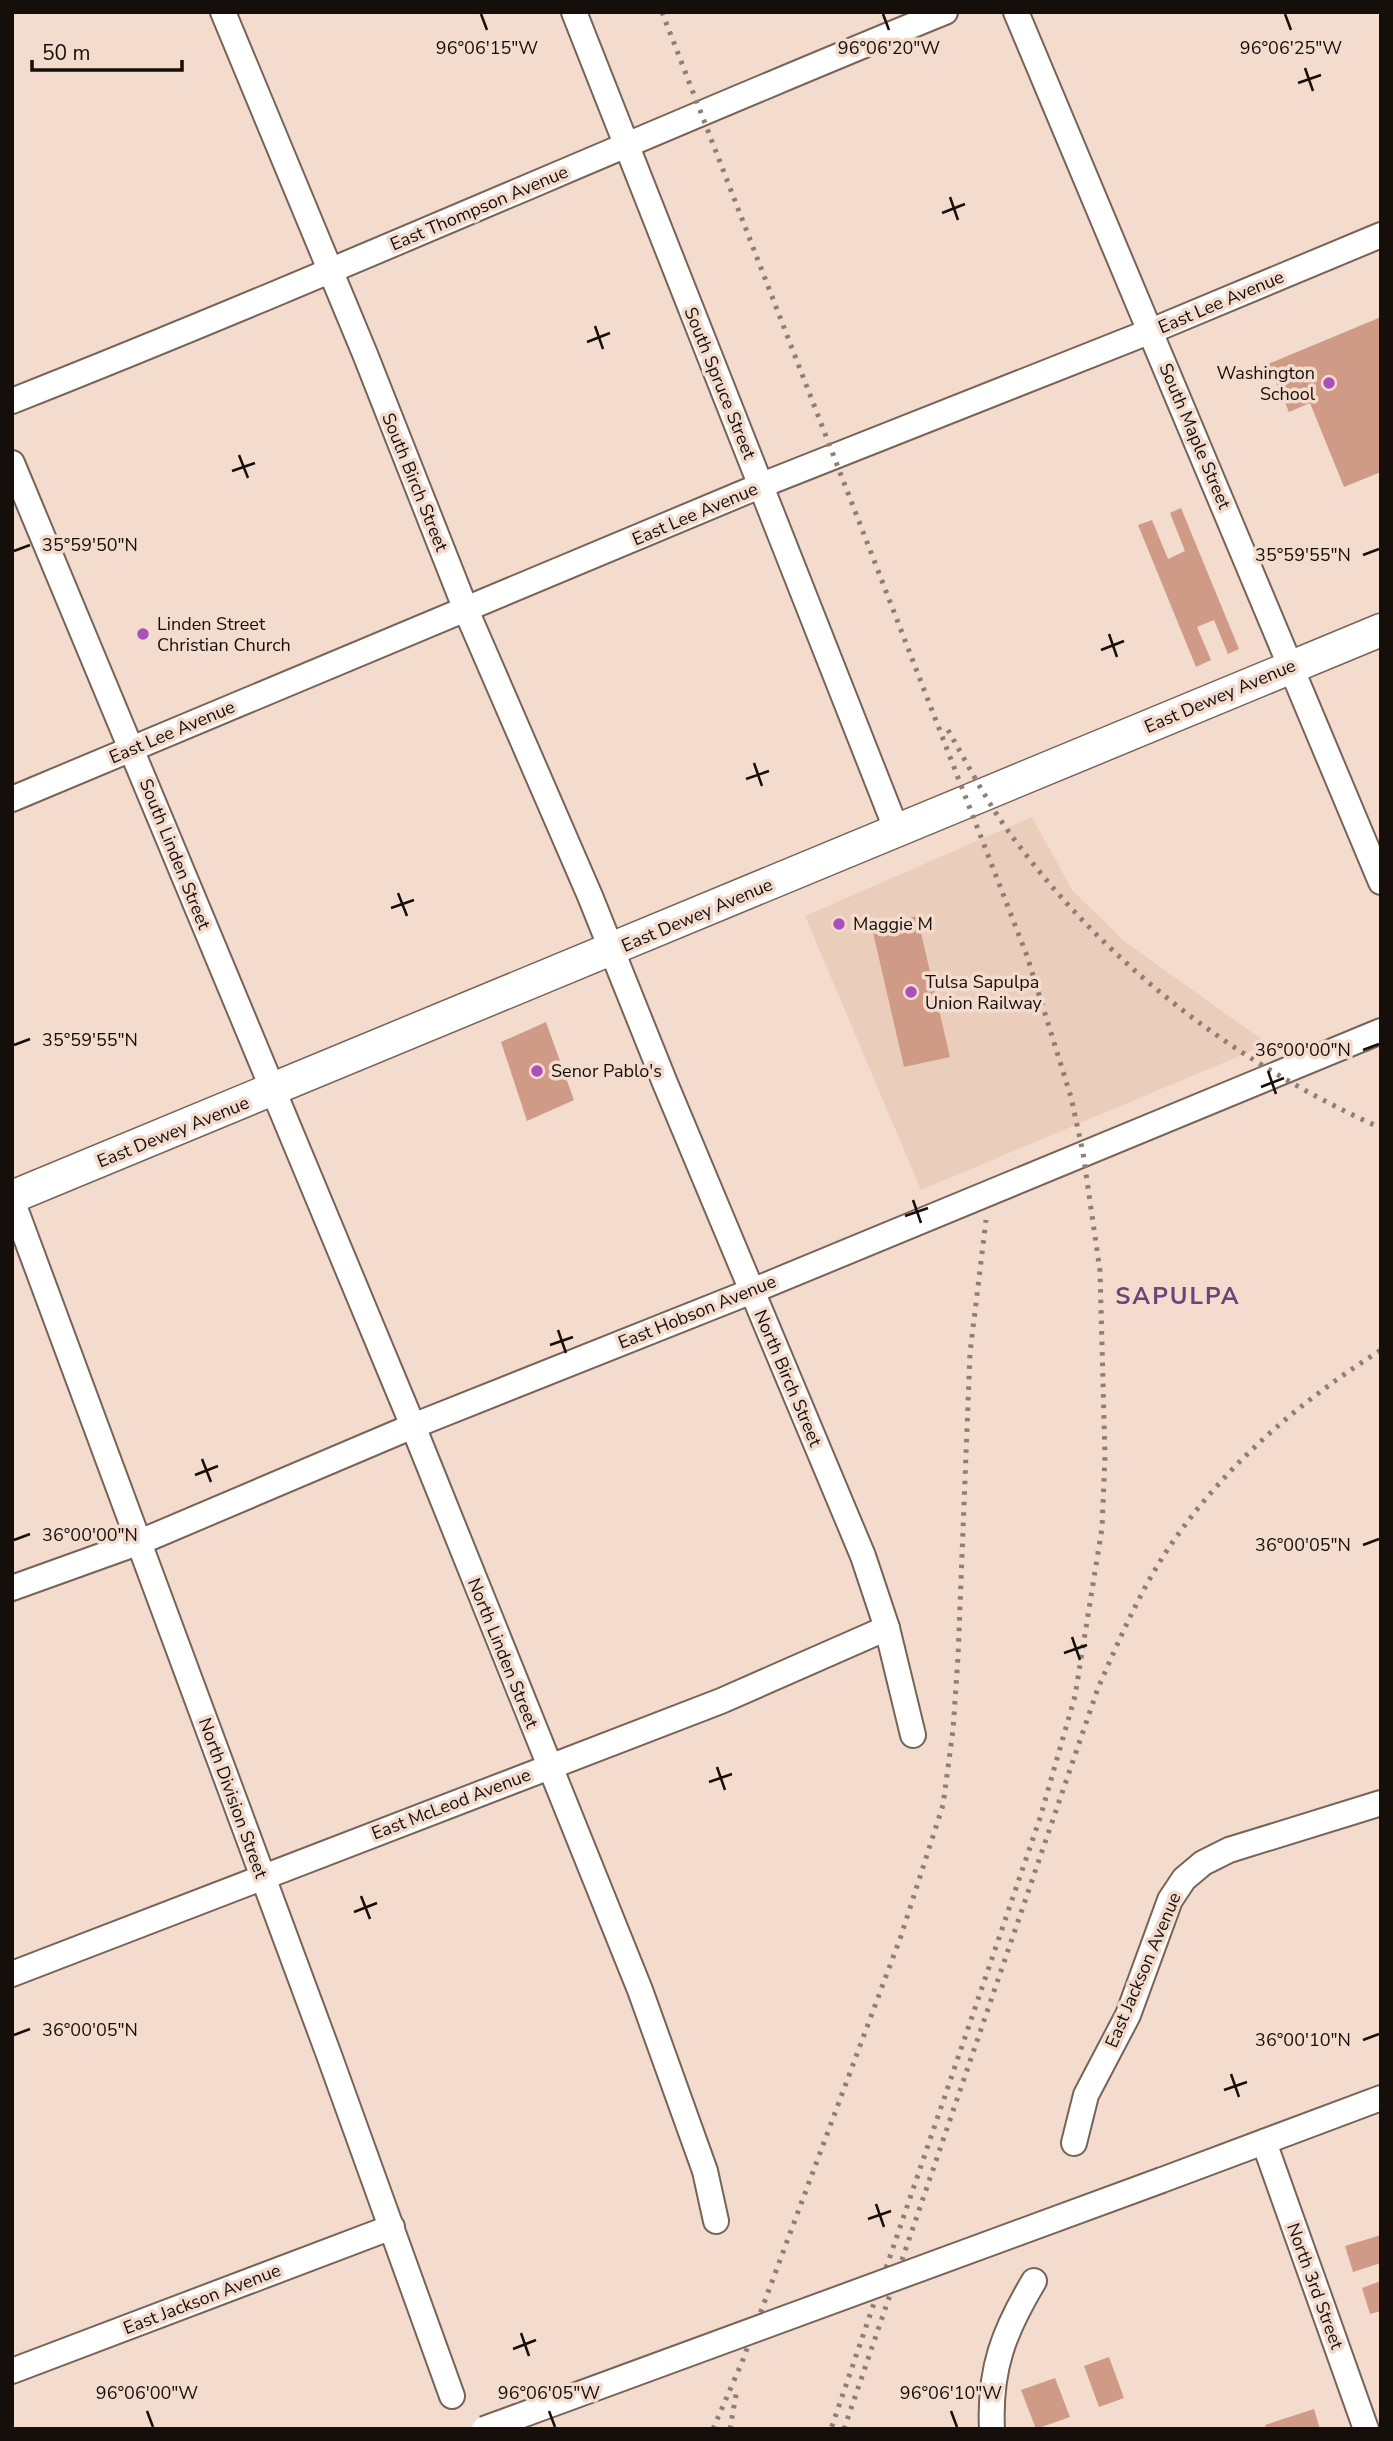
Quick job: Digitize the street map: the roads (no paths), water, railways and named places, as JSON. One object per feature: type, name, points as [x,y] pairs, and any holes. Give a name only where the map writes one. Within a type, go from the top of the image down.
[{"type":"main road","name":"East Dewey Avenue","points":[[12,1198],[1381,629]]},
{"type":"street","name":"South Birch Street","points":[[223,12],[466,610],[613,950]]},
{"type":"street","name":"South Spruce Street","points":[[574,12],[897,831]]},
{"type":"street","name":"East Thompson Avenue","points":[[12,401],[495,204],[626,144],[945,12]]},
{"type":"street","name":"South Maple Street","points":[[1017,12],[1381,882]]},
{"type":"street","name":"East Lee Avenue","points":[[12,799],[762,485],[1151,331],[1381,235]]},
{"type":"street","name":"South Linden Street","points":[[12,463],[273,1091]]},
{"type":"street","name":"North Birch Street","points":[[613,950],[863,1556],[887,1628],[913,1735]]},
{"type":"street","name":"East Hobson Avenue","points":[[12,1588],[140,1542],[413,1426],[752,1291],[1381,1031]]},
{"type":"street","name":"North Linden Street","points":[[273,1091],[413,1426],[640,1990],[705,2171],[716,2221]]},
{"type":"street","name":"North Division Street","points":[[12,1198],[452,2396]]},
{"type":"street","name":"East McLeod Avenue","points":[[12,1974],[729,1697],[887,1628]]},
{"type":"street","name":"East Jackson Avenue","points":[[1074,2143],[1086,2095],[1128,2015],[1170,1900],[1184,1879],[1203,1863],[1229,1850],[1381,1803]]},
{"type":"street","points":[[485,2429],[1381,2098]]},
{"type":"street","name":"North 3rd Street","points":[[1264,2142],[1366,2429]]},
{"type":"street","name":"East Jackson Avenue","points":[[12,2371],[392,2227]]},
{"type":"street","points":[[992,2429],[992,2387],[996,2363],[1010,2321],[1034,2281]]},
{"type":"railway","points":[[662,12],[1027,956],[1071,1097],[1083,1153],[1100,1271],[1105,1456],[1102,1528],[1075,1696],[1040,1818],[831,2429]]},
{"type":"railway","points":[[948,730],[1014,839],[1091,929],[1133,969],[1226,1042],[1276,1074],[1381,1128]]},
{"type":"railway","points":[[713,2429],[742,2362],[901,1936],[943,1805],[953,1730],[958,1657],[970,1353],[986,1220]]},
{"type":"railway","points":[[844,2429],[1098,1688],[1133,1610],[1177,1536],[1244,1457],[1323,1389],[1381,1350]]},
{"type":"railway","points":[[730,2429],[737,2389]]},
{"type":"place","name":"Washington School","points":[[1329,383]]},
{"type":"place","name":"Linden Street Christian Church","points":[[143,634]]},
{"type":"place","name":"Maggie M","points":[[839,924]]},
{"type":"place","name":"Tulsa Sapulpa Union Railway","points":[[911,992]]},
{"type":"place","name":"Senor Pablo's","points":[[537,1071]]},
{"type":"district","name":"SAPULPA","points":[[1178,1296]]}]
